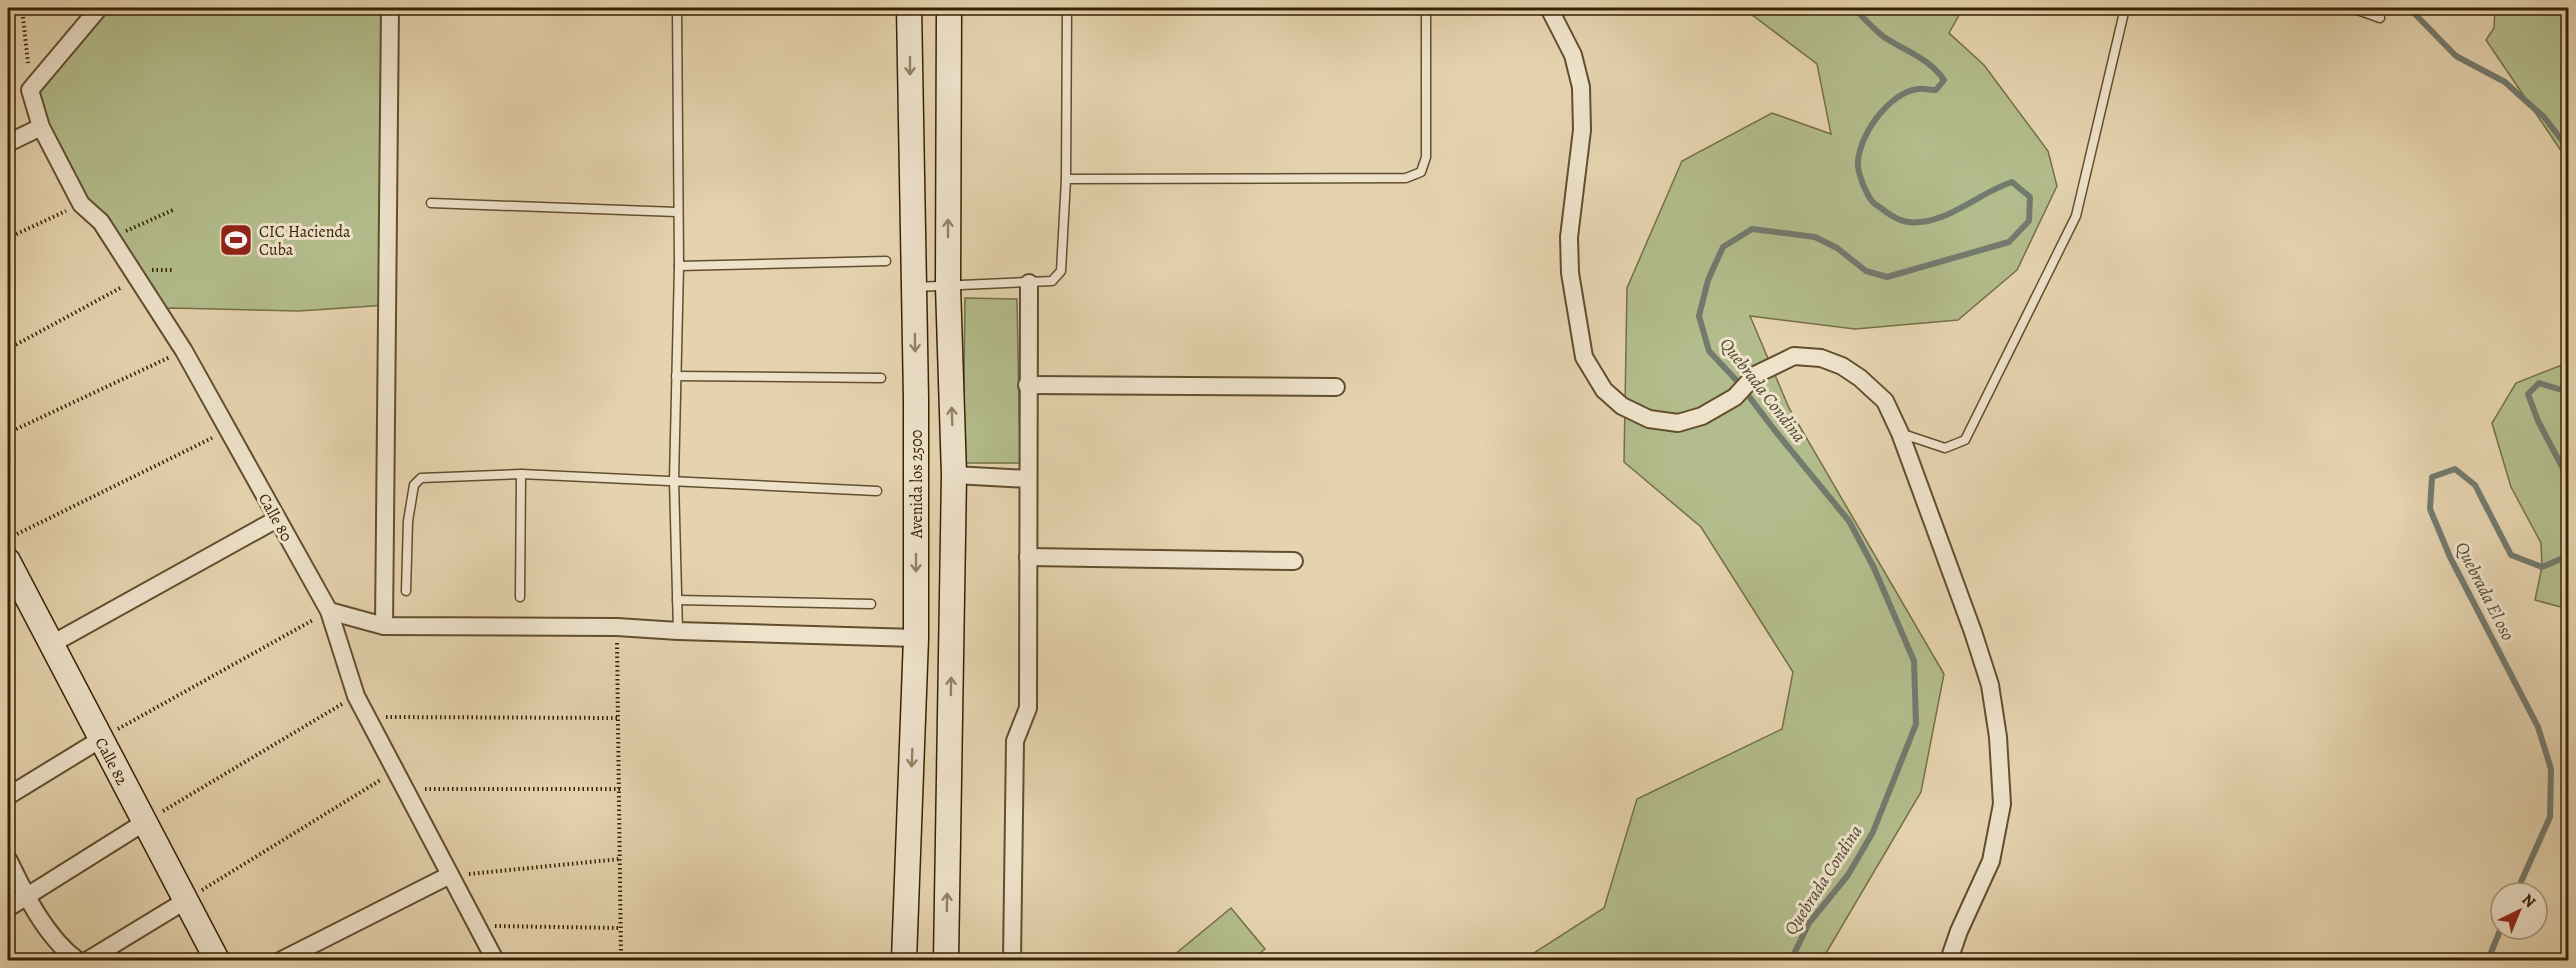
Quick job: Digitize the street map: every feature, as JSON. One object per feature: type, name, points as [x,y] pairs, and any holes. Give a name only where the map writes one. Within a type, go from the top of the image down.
[{"type":"main road","name":"Avenida los 2500","points":[[904,960],[916,638],[914,287],[909,8]]},
{"type":"main road","points":[[946,960],[954,475],[948,286],[949,8]]},
{"type":"main road","name":"Calle 82","points":[[8,561],[14,591],[50,645],[216,960]]},
{"type":"street","points":[[30,90],[99,8]]},
{"type":"street","points":[[384,626],[390,8]]},
{"type":"street","points":[[1549,8],[1573,54],[1581,87],[1582,130],[1569,237],[1570,273],[1584,357],[1604,390],[1622,406],[1649,419],[1678,423],[1702,416],[1735,397],[1755,375],[1794,356],[1821,358],[1842,366],[1860,378],[1886,401],[1900,433],[1958,587],[1990,685],[1998,737],[2002,804],[1991,861],[1959,931],[1949,960]]},
{"type":"street","name":"Calle 80","points":[[30,90],[41,127],[81,204],[101,222],[112,237],[184,351],[329,611],[356,696],[495,960]]},
{"type":"street","points":[[8,143],[41,127]]},
{"type":"street","points":[[1012,960],[1015,741],[1028,708],[1029,283]]},
{"type":"street","points":[[1027,385],[1336,387]]},
{"type":"street","points":[[954,475],[1028,479]]},
{"type":"street","points":[[50,645],[276,519]]},
{"type":"street","points":[[1029,557],[1294,561]]},
{"type":"street","points":[[329,611],[384,626],[616,627],[678,632],[916,638]]},
{"type":"street","points":[[8,795],[101,739]]},
{"type":"street","points":[[8,908],[145,822]]},
{"type":"street","points":[[8,859],[26,896],[62,949],[77,960]]},
{"type":"street","points":[[282,960],[450,875]]},
{"type":"street","points":[[88,960],[185,901]]},
{"type":"lane","points":[[676,8],[679,266],[674,480],[678,632]]},
{"type":"lane","points":[[914,287],[1052,281],[1061,271],[1066,179],[1067,8]]},
{"type":"lane","points":[[1066,179],[1406,178],[1421,172],[1426,157],[1425,8]]},
{"type":"lane","points":[[1900,433],[1945,448],[1965,440],[2076,216],[2125,8]]},
{"type":"lane","points":[[2352,8],[2380,18]]},
{"type":"lane","points":[[431,203],[677,212]]},
{"type":"lane","points":[[679,266],[885,261]]},
{"type":"lane","points":[[676,376],[881,378]]},
{"type":"lane","points":[[520,597],[521,474]]},
{"type":"lane","points":[[406,591],[408,521],[414,485],[422,478],[521,474],[877,491]]},
{"type":"lane","points":[[677,600],[872,603]]},
{"type":"path","points":[[22,8],[30,90]]},
{"type":"path","points":[[8,238],[81,204]]},
{"type":"path","points":[[112,237],[173,210]]},
{"type":"path","points":[[8,349],[139,278]]},
{"type":"path","points":[[8,433],[184,351]]},
{"type":"path","points":[[8,539],[229,430]]},
{"type":"path","points":[[101,739],[329,611]]},
{"type":"path","points":[[616,627],[620,718],[621,960]]},
{"type":"path","points":[[145,822],[356,696]]},
{"type":"path","points":[[366,717],[620,718]]},
{"type":"path","points":[[185,901],[396,771]]},
{"type":"path","points":[[405,789],[620,789]]},
{"type":"path","points":[[450,875],[620,859]]},
{"type":"path","points":[[477,926],[621,928]]},
{"type":"green space","points":[[99,8],[390,8],[387,305],[299,311],[171,308],[159,311],[81,204],[30,90]]},
{"type":"green space","points":[[1743,8],[1963,8],[1949,33],[1984,65],[2048,151],[2057,186],[2017,270],[1958,320],[1855,329],[1750,316],[1789,408],[1944,674],[1921,792],[1822,960],[1523,960],[1604,908],[1637,799],[1782,729],[1793,672],[1701,527],[1624,462],[1627,288],[1682,161],[1772,113],[1831,134],[1817,64]]},
{"type":"green space","points":[[2495,8],[2568,8],[2568,161],[2486,40],[2494,28]]},
{"type":"green space","points":[[965,298],[1017,299],[1020,463],[963,463]]},
{"type":"green space","points":[[2559,366],[2568,371],[2568,609],[2535,600],[2542,567],[2541,543],[2511,487],[2492,423],[2516,383]]},
{"type":"green space","points":[[1231,908],[1265,949],[1251,960],[1168,960]]},
{"type":"waterway","name":"Quebrada Condina","points":[[1791,960],[1809,923],[1848,875],[1873,832],[1916,724],[1914,661],[1874,568],[1849,521],[1738,382],[1709,351],[1699,316],[1708,280],[1723,247],[1752,229],[1815,237],[1837,248],[1866,271],[1887,277],[2009,242],[2029,221],[2030,197],[2012,182],[1944,216],[1920,222],[1906,222],[1897,219],[1872,201],[1867,194],[1858,167],[1862,143],[1868,130],[1876,118],[1896,98],[1918,89],[1936,90],[1944,80],[1924,60],[1880,34],[1854,8]]},
{"type":"waterway","name":"Quebrada El oso","points":[[2409,8],[2456,56],[2505,82],[2544,117],[2568,148]]},
{"type":"waterway","name":"Quebrada El oso","points":[[2568,392],[2539,383],[2528,394],[2538,421],[2568,478]]},
{"type":"waterway","name":"Quebrada El oso","points":[[2521,881],[2550,817],[2551,769],[2538,727],[2450,557],[2430,509],[2432,477],[2455,469],[2475,485],[2511,555],[2542,567],[2568,556]]},
{"type":"waterway","name":"Quebrada El oso","points":[[2488,960],[2496,941]]},
{"type":"place","name":"CIC Hacienda Cuba","points":[[236,240]]}]
